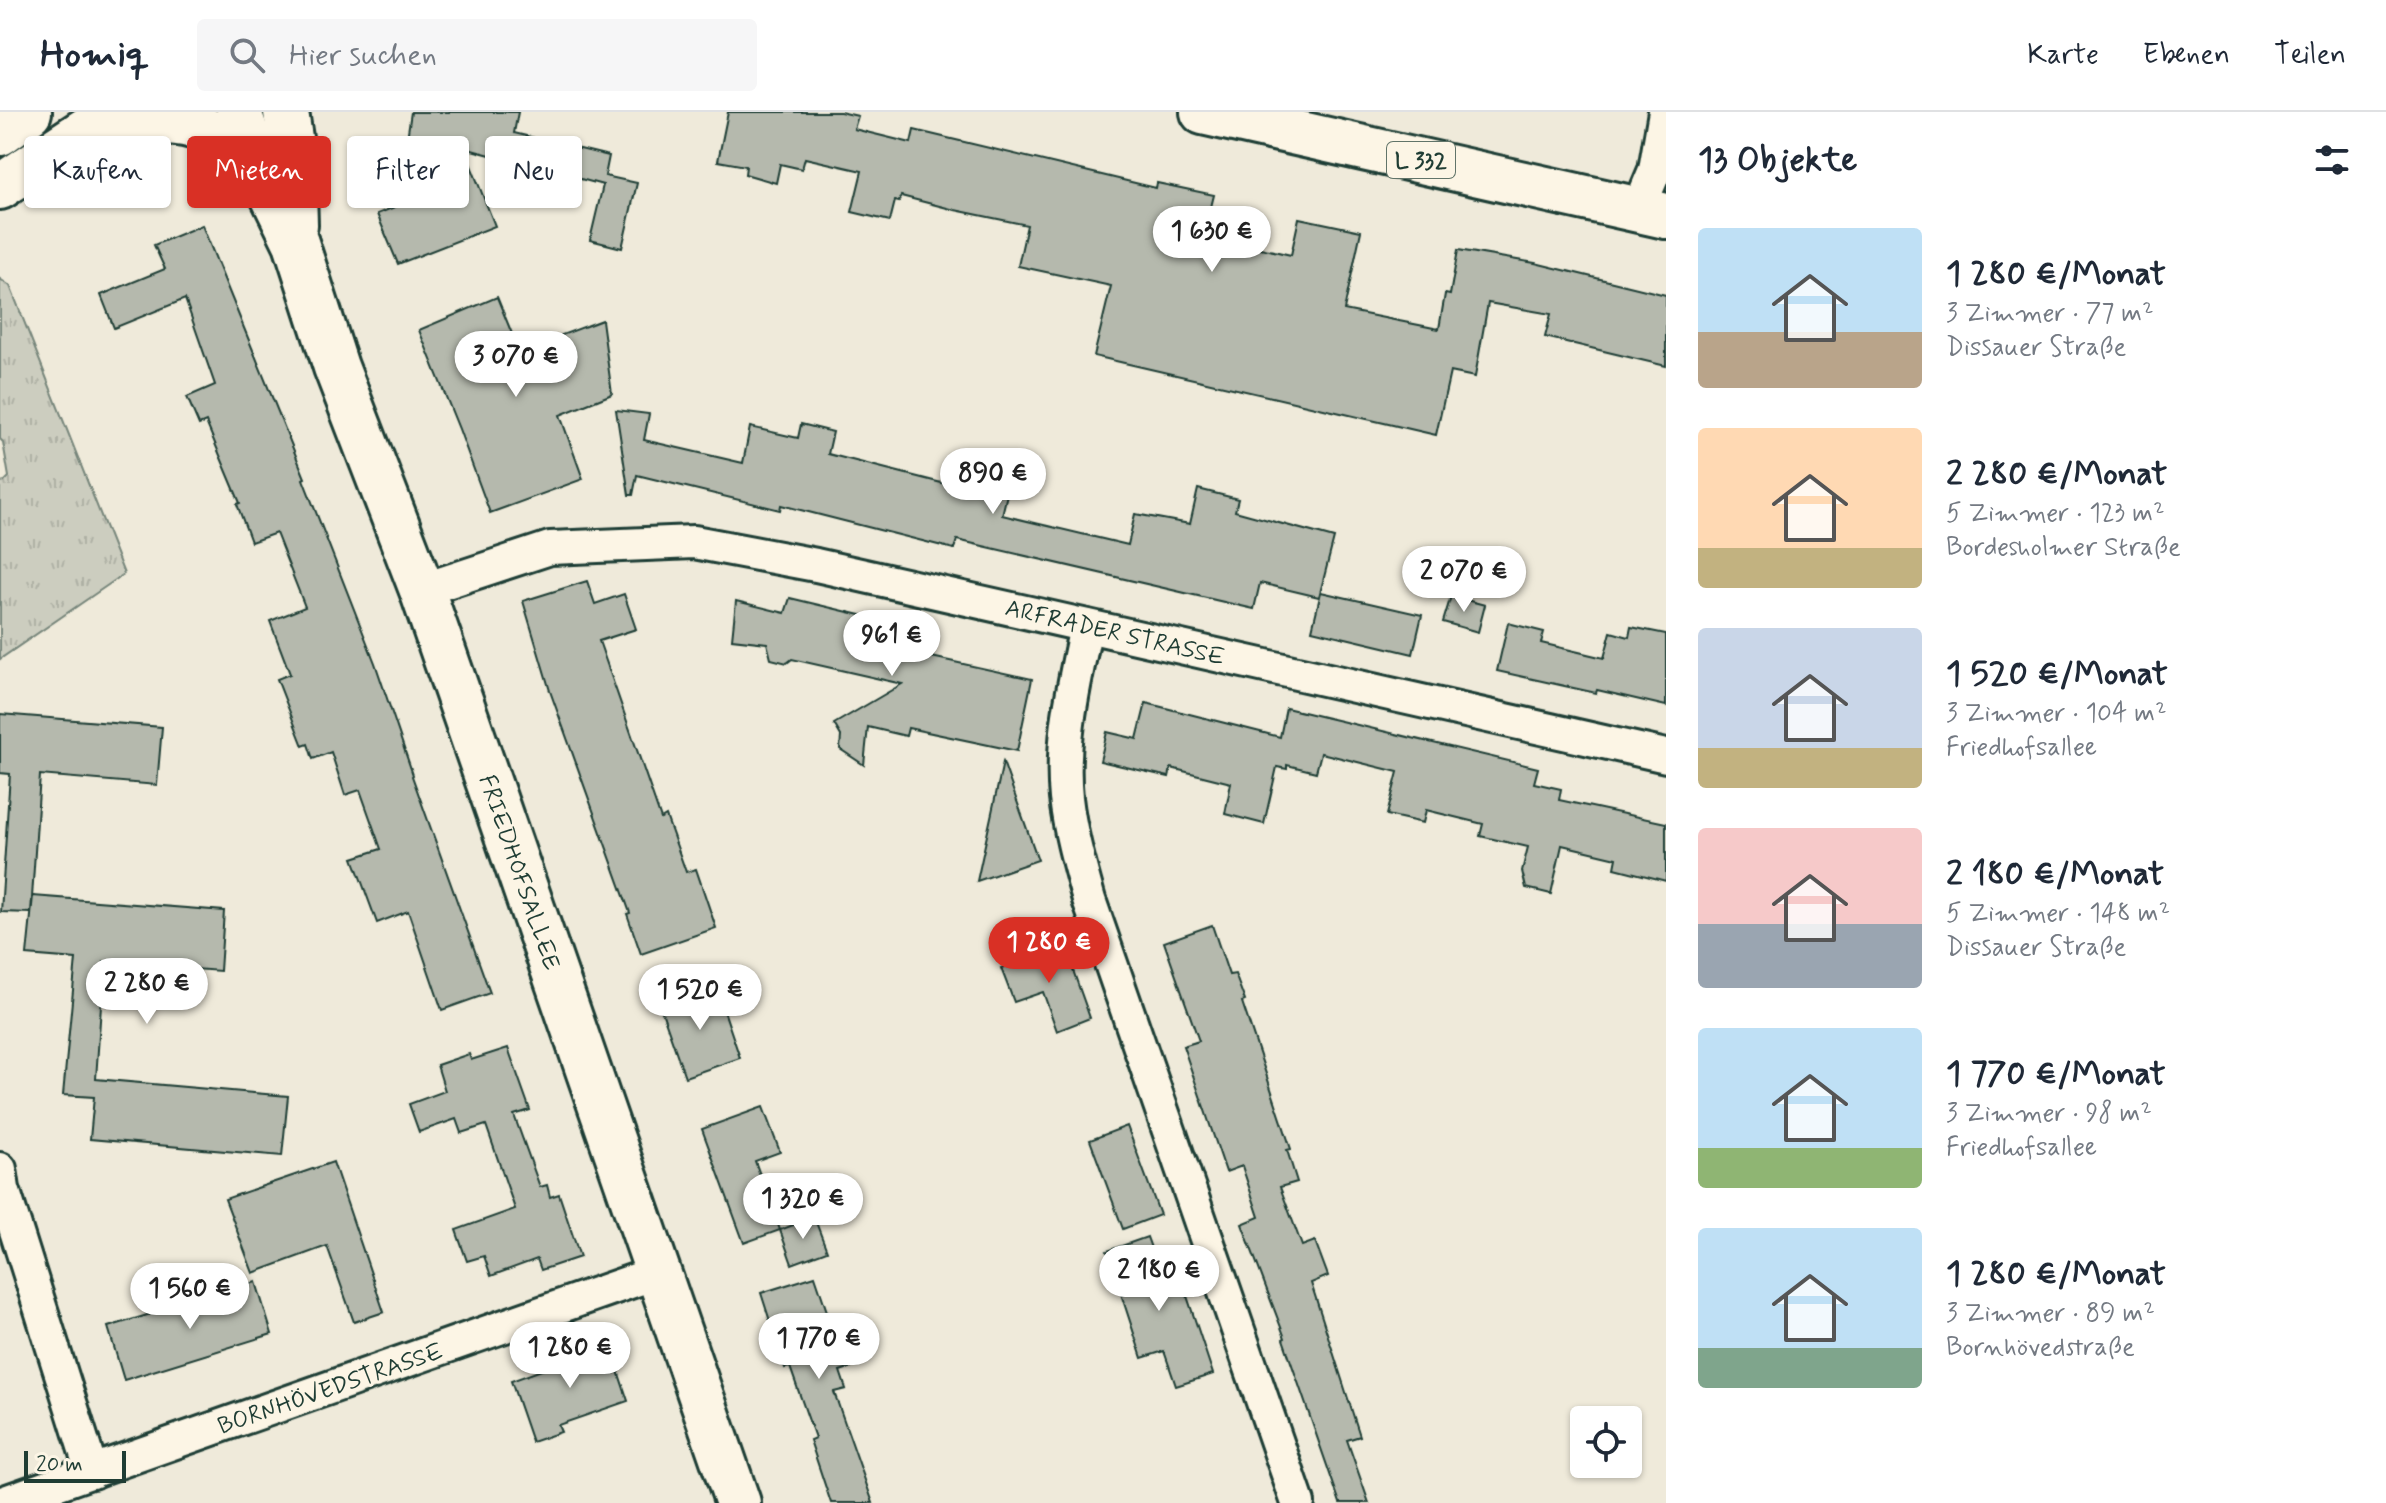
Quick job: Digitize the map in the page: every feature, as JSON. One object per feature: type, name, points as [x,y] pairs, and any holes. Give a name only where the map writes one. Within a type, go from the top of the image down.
[{"type":"street","points":[[0,133],[29,112]]},
{"type":"street","name":"FRIEDHOFSALLEE","points":[[239,112],[247,136]]},
{"type":"street","name":"FRIEDHOFSALLEE","points":[[286,112],[293,158],[296,243]]},
{"type":"street","name":"L 332","points":[[1203,112],[1652,212]]},
{"type":"street","points":[[1652,212],[1655,170],[1665,112]]},
{"type":"street","points":[[0,187],[106,117],[191,125],[219,136]]},
{"type":"street","name":"FRIEDHOFSALLEE","points":[[279,208],[296,243],[336,367],[422,590],[738,1503]]},
{"type":"street","name":"ARFRADER STRASSE","points":[[422,590],[550,548],[694,542],[816,565],[1666,756]]},
{"type":"street","points":[[1086,626],[1067,722],[1066,796],[1074,848],[1089,900],[1298,1503]]},
{"type":"street","points":[[0,1169],[3,1189],[92,1472]]},
{"type":"street","name":"BORNHÖVEDSTRASSE","points":[[10,1502],[658,1272]]},
{"type":"green space","points":[[0,279],[10,286],[124,574],[0,659],[0,482],[9,477],[0,439]]},
{"type":"building","points":[[411,112],[518,112],[514,133],[526,136],[485,136],[485,154],[469,149],[469,136],[407,136]]},
{"type":"building","points":[[728,112],[840,112],[858,116],[854,129],[911,143],[914,130],[1156,188],[1157,183],[1214,195],[1204,235],[1291,255],[1299,218],[1361,231],[1344,310],[1439,329],[1445,294],[1450,295],[1458,250],[1535,263],[1666,295],[1666,366],[1545,337],[1551,314],[1488,303],[1475,377],[1450,372],[1436,435],[1094,356],[1111,286],[1018,266],[1027,225],[901,196],[899,202],[895,201],[890,221],[852,212],[862,171],[805,158],[802,169],[780,164],[776,183],[745,174],[746,166],[718,161]]},
{"type":"building","points":[[582,149],[609,156],[605,176],[637,183],[622,248],[590,240],[603,185],[582,179]]},
{"type":"building","points":[[469,161],[485,208],[488,208],[495,226],[398,264],[377,214],[392,208],[469,208]]},
{"type":"building","points":[[202,225],[305,478],[375,663],[490,993],[442,1010],[408,911],[377,923],[353,858],[381,849],[360,790],[345,795],[331,752],[313,759],[308,744],[303,746],[277,679],[290,674],[270,621],[305,607],[276,533],[251,542],[237,504],[240,503],[206,422],[199,425],[187,397],[215,385],[185,299],[114,328],[101,295],[165,269],[154,245]]},
{"type":"building","points":[[497,297],[519,351],[602,320],[612,394],[560,415],[583,479],[490,513],[419,330]]},
{"type":"building","points":[[616,410],[649,414],[644,440],[743,463],[750,427],[798,438],[801,424],[833,432],[828,454],[969,490],[970,486],[1007,494],[1002,515],[1128,545],[1135,514],[1190,524],[1198,489],[1238,499],[1235,511],[1334,538],[1319,597],[1260,583],[1254,609],[957,540],[954,549],[781,505],[780,510],[637,475],[633,495],[629,495]]},
{"type":"building","points":[[587,581],[595,604],[624,594],[636,629],[599,641],[661,819],[666,816],[686,872],[696,869],[716,928],[641,954],[627,914],[630,913],[550,691],[523,601]]},
{"type":"building","points":[[1321,592],[1422,615],[1413,654],[1312,630]]},
{"type":"building","points":[[1451,596],[1485,605],[1478,632],[1443,622]]},
{"type":"building","points":[[790,598],[865,616],[861,629],[889,636],[886,647],[1032,679],[1017,751],[908,728],[906,736],[868,727],[864,765],[840,749],[841,736],[834,724],[902,684],[792,659],[787,663],[771,659],[767,643],[732,639],[736,601],[785,613]]},
{"type":"building","points":[[1508,623],[1544,632],[1541,643],[1604,658],[1611,632],[1629,637],[1631,627],[1666,634],[1666,706],[1497,671]]},
{"type":"building","points":[[1146,703],[1280,737],[1286,708],[1538,768],[1534,783],[1561,789],[1559,800],[1666,823],[1666,881],[1615,868],[1617,858],[1562,845],[1551,894],[1526,888],[1522,871],[1528,847],[1480,836],[1483,824],[1426,810],[1423,823],[1387,815],[1398,772],[1321,753],[1316,772],[1287,765],[1287,769],[1277,767],[1264,824],[1225,814],[1231,783],[1171,768],[1169,777],[1100,761],[1107,732],[1137,739]]},
{"type":"building","points":[[0,714],[162,727],[157,785],[40,775],[31,913],[1,912],[10,774],[0,773]]},
{"type":"building","points":[[1003,762],[1038,860],[977,881]]},
{"type":"building","points":[[33,896],[224,911],[220,971],[104,962],[96,1079],[288,1096],[282,1156],[90,1139],[94,1097],[63,1095],[76,959],[27,955]]},
{"type":"building","points":[[1212,925],[1229,975],[1235,974],[1245,1001],[1242,1002],[1291,1149],[1287,1150],[1297,1182],[1280,1187],[1302,1246],[1315,1241],[1328,1276],[1311,1283],[1360,1436],[1347,1440],[1369,1503],[1340,1503],[1285,1338],[1242,1224],[1259,1217],[1242,1166],[1226,1172],[1183,1046],[1199,1041],[1164,942]]},
{"type":"building","points":[[1064,945],[1090,1018],[1057,1031],[1043,992],[1014,1002],[1001,968]]},
{"type":"building","points":[[716,987],[740,1058],[685,1077],[660,1006]]},
{"type":"building","points":[[508,1048],[530,1110],[514,1115],[540,1187],[547,1185],[550,1197],[559,1194],[580,1257],[541,1270],[537,1259],[491,1276],[484,1256],[467,1261],[456,1230],[515,1209],[486,1125],[461,1133],[456,1119],[419,1132],[409,1104],[445,1091],[437,1065],[469,1054],[471,1060]]},
{"type":"building","points":[[763,1107],[780,1152],[755,1161],[780,1230],[744,1243],[702,1129]]},
{"type":"building","points":[[1127,1126],[1160,1215],[1123,1229],[1090,1140]]},
{"type":"building","points":[[333,1162],[384,1312],[354,1322],[327,1246],[253,1273],[225,1199]]},
{"type":"building","points":[[814,1217],[827,1251],[792,1264],[780,1230]]},
{"type":"building","points":[[1147,1237],[1165,1287],[1182,1281],[1213,1374],[1176,1386],[1164,1351],[1142,1358],[1107,1251]]},
{"type":"building","points":[[815,1276],[837,1341],[854,1335],[864,1363],[840,1371],[846,1389],[834,1392],[873,1503],[831,1503],[810,1440],[815,1438],[790,1367],[785,1368],[761,1293]]},
{"type":"building","points":[[256,1282],[272,1334],[124,1380],[108,1327]]},
{"type":"building","points":[[607,1338],[628,1401],[558,1425],[561,1432],[532,1442],[511,1381],[572,1359],[569,1351]]}]
